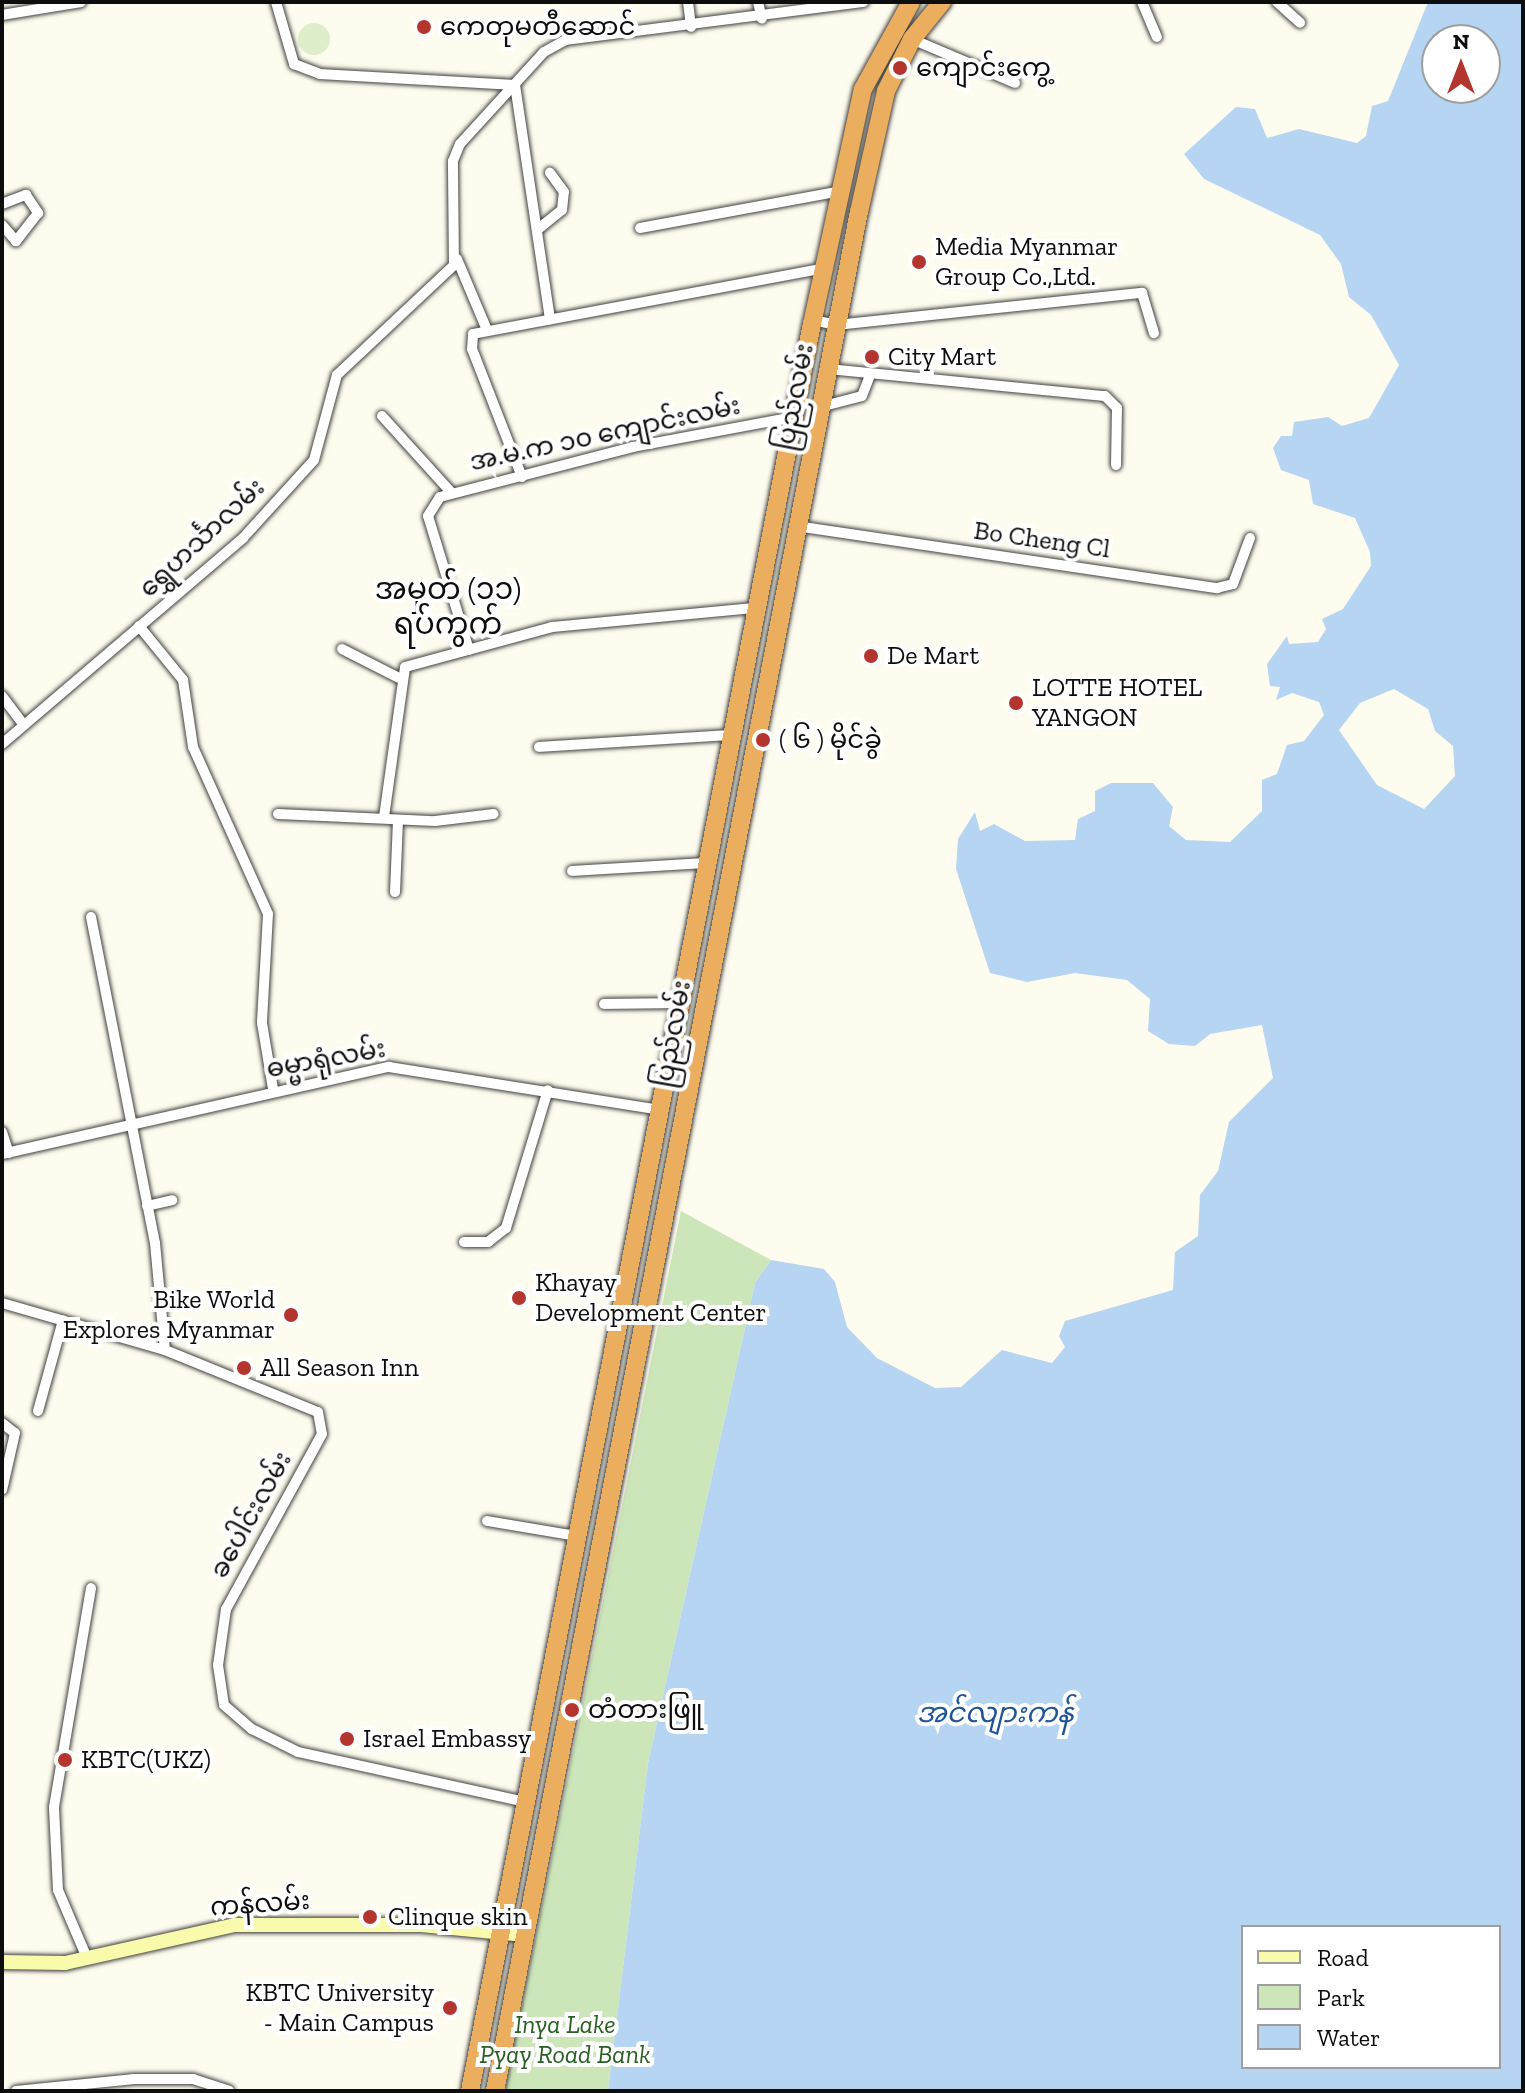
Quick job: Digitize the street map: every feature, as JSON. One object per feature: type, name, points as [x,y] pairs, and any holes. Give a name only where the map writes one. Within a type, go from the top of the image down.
[{"type":"highway","name":"ပြည်လမ်း","points":[[470,2091],[577,1536],[602,1424],[754,608],[813,320],[874,58],[911,2]]},
{"type":"highway","name":"ပြည်လမ်း","points":[[495,2091],[627,1429],[755,724],[886,91],[912,39],[942,2]]},
{"type":"highway","points":[[793,417],[818,414]]},
{"type":"highway","points":[[731,728],[755,724]]},
{"type":"highway","points":[[660,1110],[685,1115]]},
{"type":"highway","points":[[653,1151],[678,1156]]},
{"type":"highway","points":[[602,1424],[627,1429]]},
{"type":"highway","points":[[496,1962],[519,1967]]},
{"type":"main road","name":"ကန်လမ်း","points":[[2,1962],[87,1958],[235,1925],[501,1930],[525,1935]]},
{"type":"street","points":[[2,15],[81,2]]},
{"type":"street","points":[[276,2],[294,64],[320,74],[515,85]]},
{"type":"street","points":[[688,2],[691,27]]},
{"type":"street","points":[[758,2],[762,19]]},
{"type":"street","points":[[487,330],[457,259],[453,161],[515,85],[555,43],[762,19],[826,4],[864,2]]},
{"type":"street","points":[[1142,2],[1157,37]]},
{"type":"street","points":[[1277,2],[1300,23]]},
{"type":"street","points":[[912,39],[1015,83]]},
{"type":"street","points":[[515,85],[550,319]]},
{"type":"street","points":[[537,230],[562,210],[564,192],[550,173]]},
{"type":"street","points":[[640,228],[841,191]]},
{"type":"street","points":[[2,204],[26,195],[38,213],[16,241],[2,225]]},
{"type":"street","name":"ရွှေဟင်္သာလမ်း","points":[[2,744],[243,538],[314,460],[337,375],[457,259]]},
{"type":"street","points":[[522,477],[469,340],[487,330],[824,268]]},
{"type":"street","points":[[813,320],[836,325],[1142,293],[1154,333]]},
{"type":"street","points":[[828,369],[1105,396],[1117,408],[1116,465]]},
{"type":"street","points":[[818,414],[862,396],[870,375]]},
{"type":"street","points":[[382,416],[451,492]]},
{"type":"street","name":"အ.မ.က ၁၀ ကျောင်းလမ်း","points":[[469,650],[431,504],[451,492],[793,417]]},
{"type":"street","name":"Bo Cheng Cl","points":[[796,526],[1217,588],[1233,584],[1250,538]]},
{"type":"street","points":[[384,817],[399,678],[425,656],[469,650],[552,627],[754,608]]},
{"type":"street","points":[[139,626],[183,680],[193,747],[268,914],[262,1023],[273,1089]]},
{"type":"street","points":[[342,649],[399,678]]},
{"type":"street","points":[[2,696],[23,724]]},
{"type":"street","points":[[539,747],[731,728]]},
{"type":"street","points":[[278,814],[398,820],[494,814]]},
{"type":"street","points":[[395,892],[398,820]]},
{"type":"street","points":[[572,871],[705,863]]},
{"type":"street","points":[[91,917],[147,1206],[165,1350]]},
{"type":"street","points":[[604,1004],[679,1003]]},
{"type":"street","name":"ဓမ္မာရုံလမ်း","points":[[6,1154],[130,1127],[273,1089],[389,1067],[660,1110]]},
{"type":"street","points":[[464,1242],[488,1242],[506,1228],[548,1090]]},
{"type":"street","points":[[2,1132],[6,1154]]},
{"type":"street","points":[[147,1206],[172,1200]]},
{"type":"street","name":"ခပေါင်းလမ်း","points":[[2,1303],[165,1350],[324,1419],[226,1609],[218,1665],[224,1705],[298,1752],[525,1802]]},
{"type":"street","points":[[38,1411],[63,1320]]},
{"type":"street","points":[[2,1423],[15,1433],[2,1490]]},
{"type":"street","points":[[487,1521],[577,1536]]},
{"type":"street","points":[[87,1958],[58,1890],[54,1807],[91,1588]]},
{"type":"street","points":[[16,2091],[134,2079],[193,2079],[229,2091]]},
{"type":"green space","points":[[314,23],[326,27],[330,39],[326,51],[314,55],[302,51],[298,39],[302,27]]},
{"type":"green space","name":"Inya Lake Pyay Road Bank","points":[[681,1211],[771,1260],[755,1283],[648,1763],[608,2091],[505,2091]]},
{"type":"water","name":"အင်လျားကန်","points":[[1428,2],[1523,2],[1523,2091],[608,2091],[648,1763],[755,1283],[771,1260],[824,1269],[835,1282],[847,1327],[877,1358],[935,1388],[961,1387],[1002,1350],[1052,1363],[1065,1347],[1059,1336],[1065,1321],[1173,1290],[1175,1252],[1198,1236],[1200,1195],[1218,1171],[1229,1122],[1273,1078],[1262,1025],[1210,1034],[1195,1046],[1169,1044],[1148,1031],[1150,999],[1127,980],[1075,973],[1027,982],[990,973],[956,869],[958,839],[975,812],[980,831],[994,824],[1025,841],[1075,840],[1078,819],[1095,811],[1095,791],[1111,783],[1153,783],[1173,807],[1169,826],[1186,840],[1230,842],[1262,811],[1262,780],[1277,774],[1287,745],[1304,741],[1324,715],[1319,702],[1292,693],[1276,700],[1280,687],[1270,686],[1267,664],[1287,636],[1289,644],[1318,642],[1326,629],[1322,619],[1343,609],[1371,566],[1370,552],[1355,518],[1313,504],[1309,480],[1281,470],[1273,448],[1281,436],[1292,436],[1294,422],[1328,417],[1342,426],[1369,418],[1399,365],[1371,315],[1349,297],[1341,264],[1320,235],[1204,179],[1184,154],[1236,107],[1255,109],[1267,138],[1299,129],[1357,143],[1366,136],[1372,106],[1388,101]],"holes":[[[1394,689],[1428,709],[1435,731],[1453,746],[1455,776],[1424,809],[1377,785],[1339,730],[1360,703]]]},
{"type":"place","name":"ကေတုမတီဆောင်","points":[[424,27]]},
{"type":"place","name":"ကျောင်းကွေ့","points":[[900,68]]},
{"type":"place","name":"Media Myanmar Group Co.,Ltd.","points":[[919,262]]},
{"type":"place","name":"City Mart","points":[[872,357]]},
{"type":"place","name":"De Mart","points":[[871,656]]},
{"type":"place","name":"LOTTE HOTEL YANGON","points":[[1016,703]]},
{"type":"place","name":"( ၆ ) မိုင်ခွဲ","points":[[763,740]]},
{"type":"place","name":"Khayay Development Center","points":[[519,1298]]},
{"type":"place","name":"Bike World Explores Myanmar","points":[[291,1315]]},
{"type":"place","name":"All Season Inn","points":[[244,1368]]},
{"type":"place","name":"တံတားဖြူ","points":[[572,1710]]},
{"type":"place","name":"Israel Embassy","points":[[347,1739]]},
{"type":"place","name":"KBTC(UKZ)","points":[[65,1760]]},
{"type":"place","name":"Clinque skin","points":[[370,1917]]},
{"type":"place","name":"KBTC University - Main Campus","points":[[450,2008]]},
{"type":"district","name":"အမှတ် (၁၁) ရပ်ကွက်","points":[[448,606]]}]
